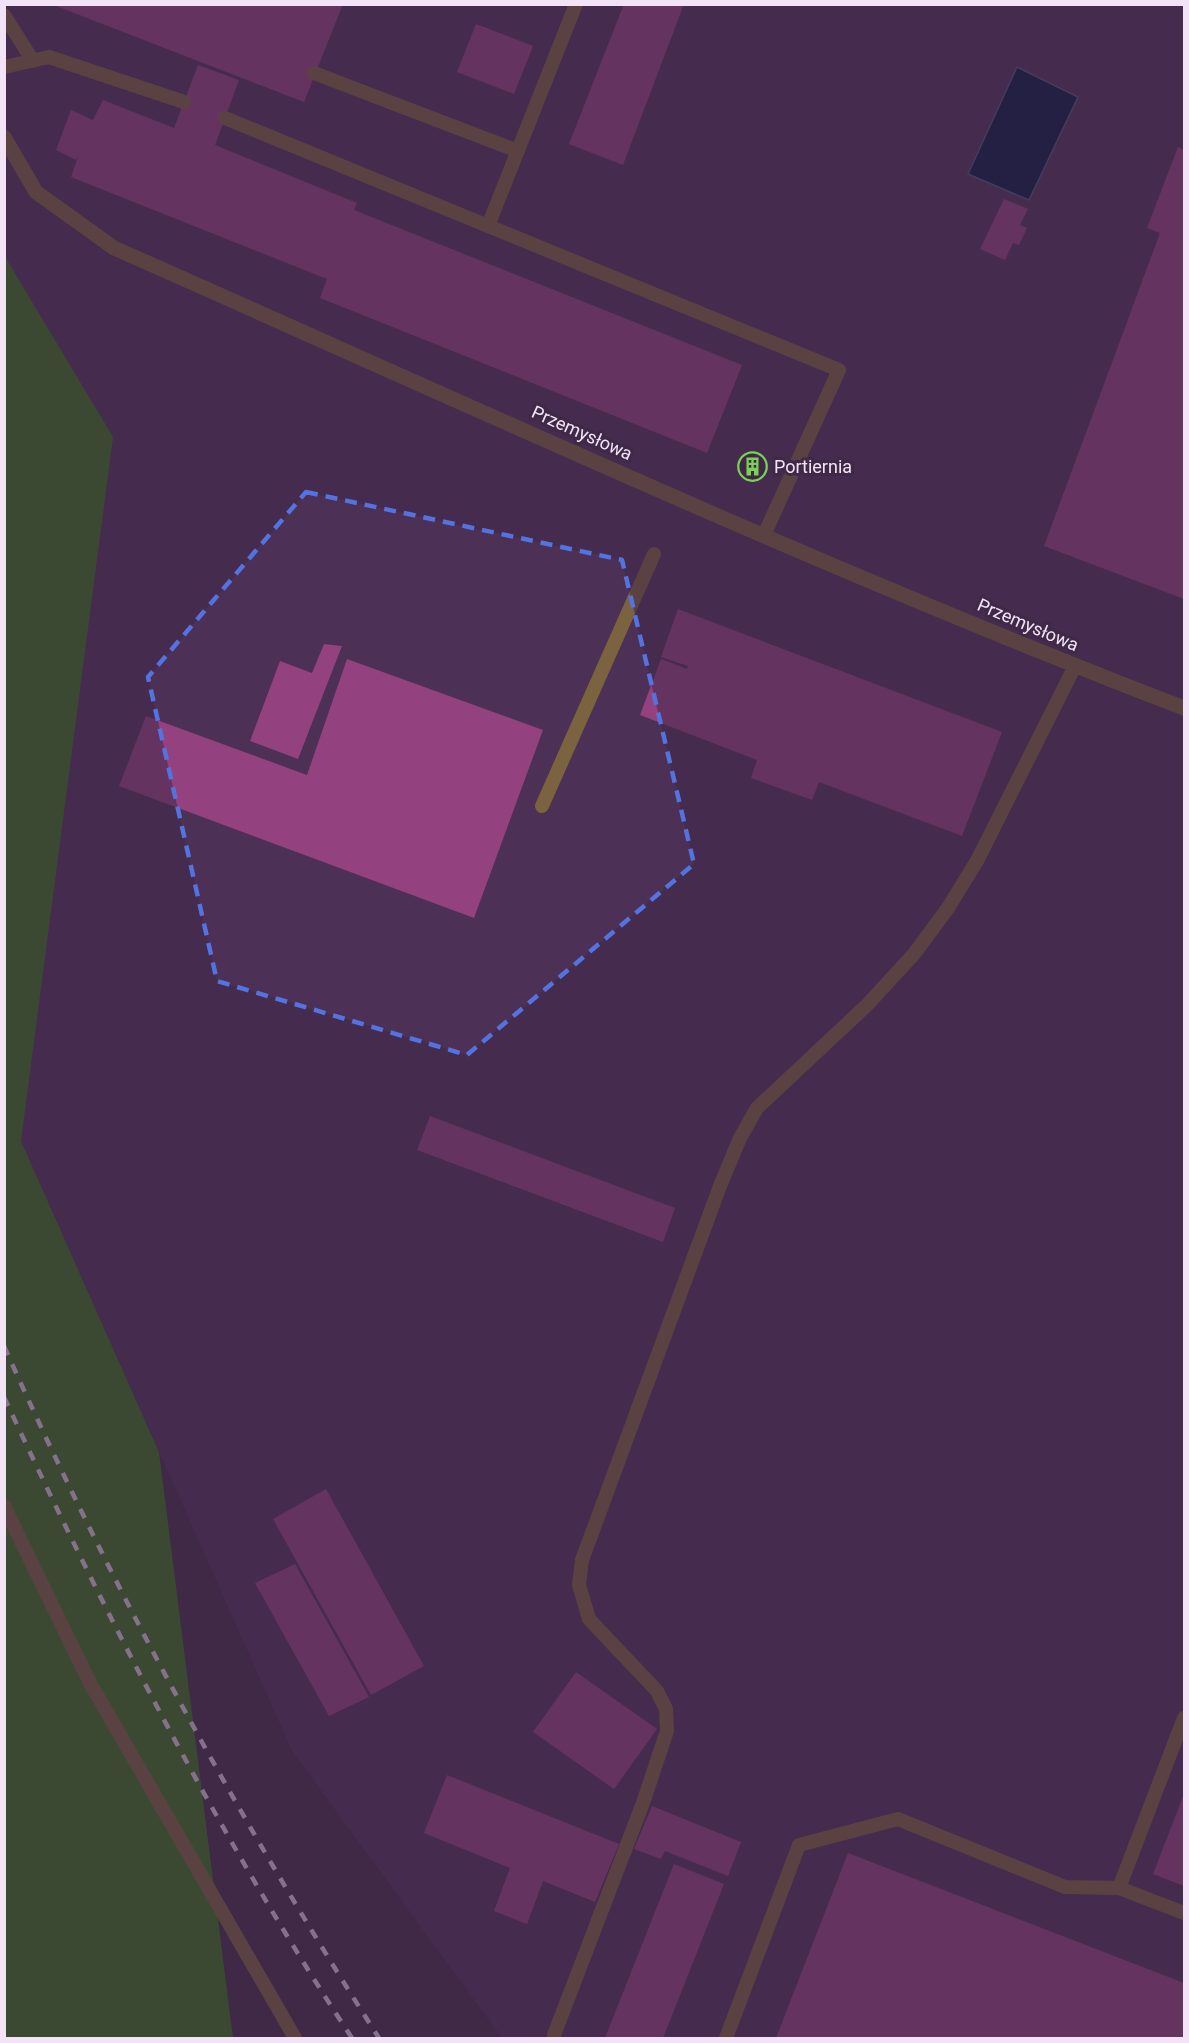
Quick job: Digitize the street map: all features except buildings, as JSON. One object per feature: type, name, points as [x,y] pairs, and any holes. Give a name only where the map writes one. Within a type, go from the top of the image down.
[{"type":"street","name":"Przemysłowa","points":[[4,137],[36,192],[114,248],[764,535],[1075,666],[1185,708]]},
{"type":"lane","points":[[488,226],[576,4]]},
{"type":"lane","points":[[4,15],[33,61]]},
{"type":"lane","points":[[4,67],[49,57],[184,102]]},
{"type":"lane","points":[[314,73],[518,152]]},
{"type":"lane","points":[[225,118],[839,370],[764,535]]},
{"type":"lane","points":[[542,807],[654,554]]},
{"type":"lane","points":[[554,2035],[643,1803],[667,1731],[666,1709],[657,1690],[589,1619],[579,1585],[582,1560],[720,1186],[740,1137],[758,1108],[867,1005],[914,954],[948,908],[978,859],[1075,666]]},
{"type":"lane","points":[[4,1506],[90,1683],[295,2038]]},
{"type":"lane","points":[[1119,1888],[1185,1718]]},
{"type":"lane","points":[[726,2038],[799,1845],[898,1819],[1065,1887],[1119,1888],[1185,1912]]},
{"type":"highlighted area","points":[[306,492],[622,560],[694,864],[467,1055],[217,981],[148,677]]},
{"type":"shaded area","points":[[5,5],[1184,5],[1184,2038],[502,2038],[292,1751],[21,1141],[5,1098]]},
{"type":"green space","points":[[4,255],[113,437],[21,1141],[159,1452],[233,2038],[5,2038]]},
{"type":"water","points":[[1017,67],[1078,97],[1029,200],[968,174]]},
{"type":"railway","points":[[4,1346],[88,1524],[178,1699],[276,1870],[379,2038]]},
{"type":"railway","points":[[4,1397],[83,1561],[166,1724],[256,1884],[352,2038]]},
{"type":"place","name":"Portiernia","points":[[753,467]]}]
